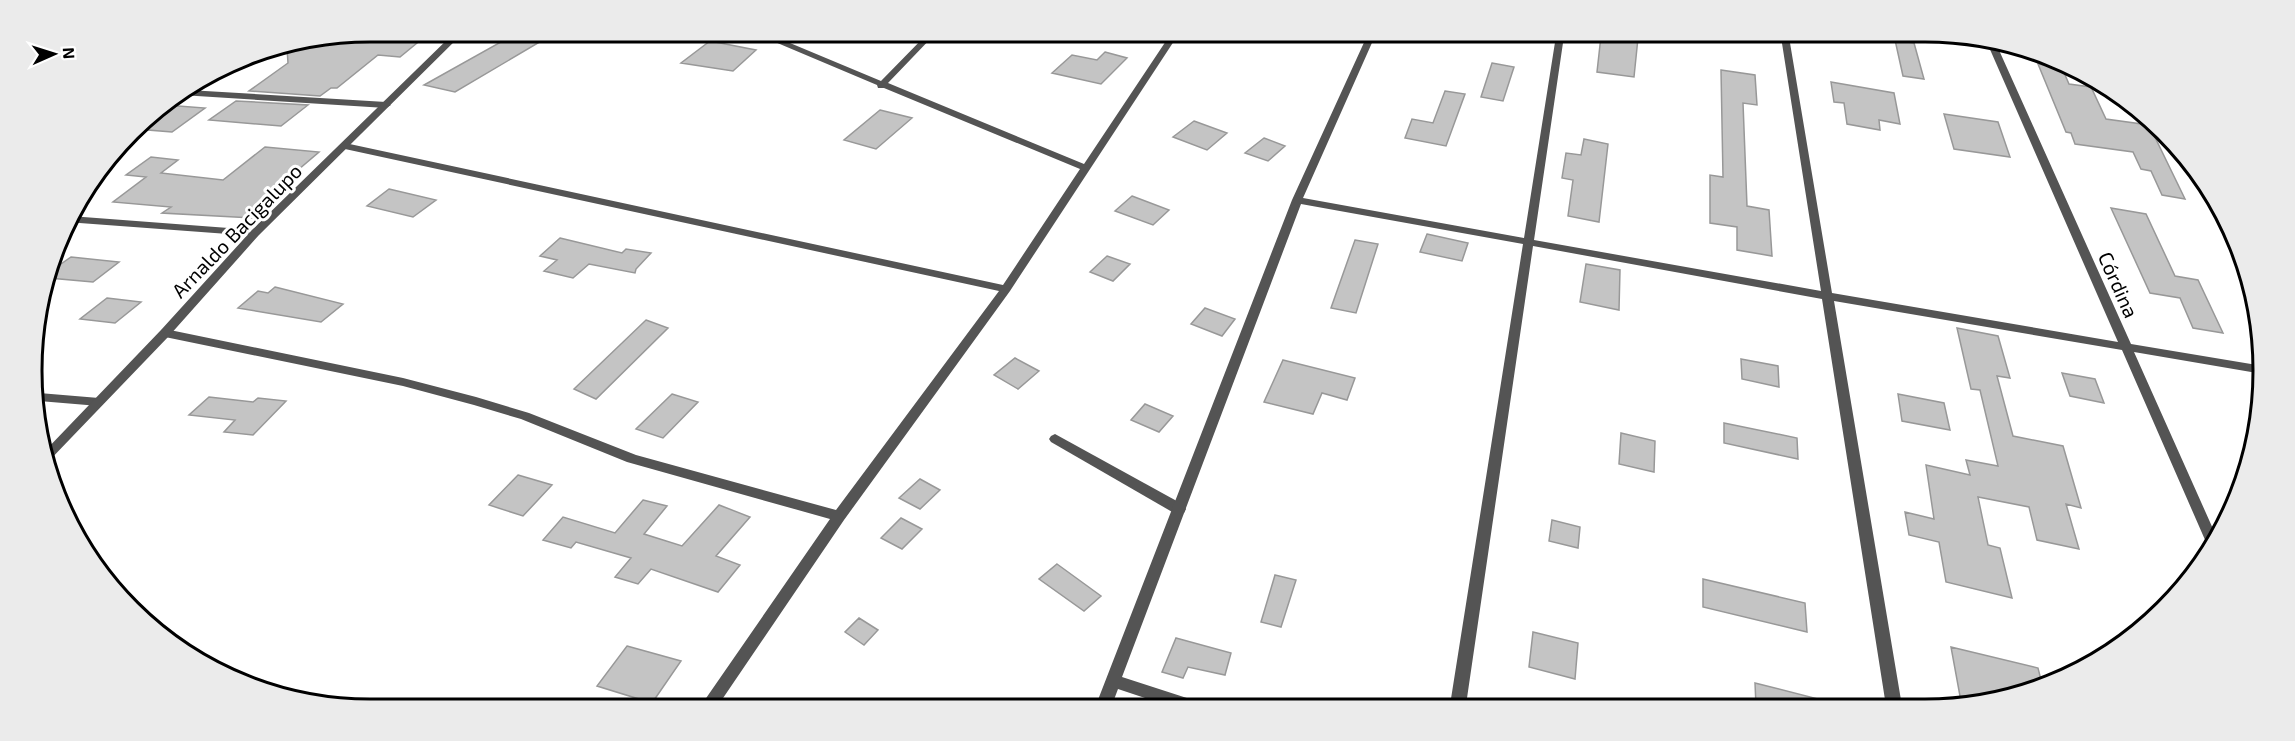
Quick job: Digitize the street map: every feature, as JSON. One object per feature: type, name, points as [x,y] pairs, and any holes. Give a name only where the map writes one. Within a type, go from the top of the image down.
[{"type":"street","name":"Arnaldo Bacigalupo","points":[[52,452],[165,333],[255,233],[450,42]]},
{"type":"street","points":[[779,42],[881,86],[1086,168]]},
{"type":"street","points":[[881,86],[923,42]]},
{"type":"street","points":[[713,699],[839,516],[1006,289],[1169,42]]},
{"type":"street","points":[[1106,699],[1297,200],[1368,42]]},
{"type":"street","points":[[1459,699],[1559,42]]},
{"type":"street","points":[[1786,42],[1893,699]]},
{"type":"street","name":"Córdina","points":[[1994,49],[2209,534]]},
{"type":"street","points":[[194,94],[386,105]]},
{"type":"street","points":[[345,146],[1006,289]]},
{"type":"street","points":[[1297,200],[1827,296],[2253,368]]},
{"type":"street","points":[[79,220],[255,233]]},
{"type":"street","points":[[165,333],[403,382],[465,398],[525,416],[632,459],[839,516]]},
{"type":"street","points":[[44,397],[99,402]]},
{"type":"street","points":[[1055,439],[1179,509]]},
{"type":"street","points":[[1113,681],[1169,699]]},
{"type":"building","points":[[418,42],[400,57],[378,55],[337,88],[331,88],[320,96],[249,91],[288,63],[287,52],[306,48],[349,43]]},
{"type":"building","points":[[501,42],[540,42],[455,92],[424,85]]},
{"type":"building","points":[[709,42],[756,50],[733,71],[681,63]]},
{"type":"building","points":[[1600,42],[1638,42],[1634,77],[1597,72]]},
{"type":"building","points":[[1895,42],[1914,43],[1924,79],[1903,76]]},
{"type":"building","points":[[1105,52],[1127,58],[1101,84],[1052,73],[1072,55],[1097,60]]},
{"type":"building","points":[[1492,63],[1514,67],[1503,101],[1481,97]]},
{"type":"building","points":[[2038,64],[2064,73],[2069,84],[2091,87],[2106,119],[2141,124],[2154,135],[2185,199],[2162,195],[2151,171],[2141,169],[2133,152],[2075,144],[2071,133],[2066,132]]},
{"type":"building","points":[[1721,70],[1755,75],[1757,105],[1743,103],[1747,206],[1769,210],[1772,256],[1737,250],[1737,227],[1710,223],[1710,175],[1723,177]]},
{"type":"building","points":[[1831,82],[1894,93],[1900,124],[1879,120],[1880,130],[1847,124],[1844,103],[1834,102]]},
{"type":"building","points":[[1445,91],[1465,94],[1446,146],[1405,138],[1412,119],[1433,123]]},
{"type":"building","points":[[236,101],[308,105],[281,126],[209,120]]},
{"type":"building","points":[[176,106],[205,108],[172,132],[147,130]]},
{"type":"building","points":[[880,110],[912,118],[876,149],[844,140]]},
{"type":"building","points":[[1944,114],[1998,122],[2010,157],[1954,149]]},
{"type":"building","points":[[1194,121],[1227,133],[1207,150],[1173,137]]},
{"type":"building","points":[[1264,138],[1285,146],[1268,161],[1245,153]]},
{"type":"building","points":[[1584,139],[1608,144],[1599,222],[1568,216],[1573,180],[1562,178],[1566,153],[1581,155]]},
{"type":"building","points":[[265,147],[319,152],[278,187],[288,189],[253,218],[162,213],[171,207],[113,202],[146,177],[126,175],[151,157],[178,160],[161,173],[223,180]]},
{"type":"building","points":[[389,189],[436,200],[413,217],[367,206]]},
{"type":"building","points":[[1132,196],[1169,210],[1153,225],[1115,211]]},
{"type":"building","points":[[2111,208],[2146,214],[2175,276],[2198,280],[2223,333],[2193,328],[2180,298],[2150,293]]},
{"type":"building","points":[[1427,234],[1468,243],[1462,261],[1420,252]]},
{"type":"building","points":[[560,238],[622,253],[626,249],[651,253],[635,273],[589,264],[573,278],[544,271],[557,260],[540,256]]},
{"type":"building","points":[[1355,240],[1378,244],[1356,313],[1331,308]]},
{"type":"building","points":[[1107,256],[1130,264],[1113,281],[1090,272]]},
{"type":"building","points":[[71,257],[119,262],[93,282],[55,279],[59,266]]},
{"type":"building","points":[[1586,264],[1620,270],[1619,310],[1580,302]]},
{"type":"building","points":[[275,287],[343,304],[321,322],[238,308],[258,291],[268,293]]},
{"type":"building","points":[[107,298],[141,302],[115,323],[80,319]]},
{"type":"building","points":[[1205,308],[1235,319],[1222,336],[1191,324]]},
{"type":"building","points":[[646,320],[668,328],[596,399],[574,389]]},
{"type":"building","points":[[1957,328],[1998,336],[2010,378],[1997,376],[2013,436],[2063,446],[2081,508],[2066,504],[2079,549],[2037,540],[2029,507],[1978,497],[1988,545],[2000,548],[2012,598],[1946,582],[1939,542],[1909,535],[1905,512],[1934,519],[1926,465],[1970,475],[1966,460],[1998,466],[1980,390],[1971,389]]},
{"type":"building","points":[[1015,358],[1039,371],[1018,389],[994,375]]},
{"type":"building","points":[[1741,359],[1778,366],[1779,387],[1742,379]]},
{"type":"building","points":[[1283,360],[1355,378],[1347,400],[1322,393],[1313,414],[1264,402]]},
{"type":"building","points":[[2062,373],[2095,379],[2104,403],[2070,396]]},
{"type":"building","points":[[672,394],[698,402],[663,438],[636,429]]},
{"type":"building","points":[[1898,394],[1944,403],[1950,430],[1902,421]]},
{"type":"building","points":[[209,397],[253,402],[258,398],[286,401],[253,435],[224,432],[235,420],[189,415]]},
{"type":"building","points":[[1145,404],[1173,416],[1159,432],[1131,420]]},
{"type":"building","points":[[1724,423],[1797,438],[1798,459],[1724,443]]},
{"type":"building","points":[[1621,433],[1655,441],[1654,472],[1619,464]]},
{"type":"building","points":[[518,475],[552,485],[523,516],[489,505]]},
{"type":"building","points":[[920,479],[940,490],[920,509],[899,498]]},
{"type":"building","points":[[643,500],[667,506],[644,534],[682,546],[719,505],[750,517],[716,556],[740,565],[718,592],[651,569],[638,584],[615,577],[631,558],[576,542],[571,548],[543,540],[563,517],[615,533]]},
{"type":"building","points":[[901,518],[922,529],[902,549],[881,538]]},
{"type":"building","points":[[1552,520],[1580,527],[1578,548],[1549,541]]},
{"type":"building","points":[[1057,564],[1101,596],[1084,611],[1039,579]]},
{"type":"building","points":[[1275,575],[1296,580],[1281,627],[1261,622]]},
{"type":"building","points":[[1703,579],[1805,603],[1807,632],[1703,607]]},
{"type":"building","points":[[859,618],[878,630],[864,645],[845,632]]},
{"type":"building","points":[[1533,632],[1578,643],[1575,679],[1529,667]]},
{"type":"building","points":[[1176,638],[1231,653],[1225,675],[1188,667],[1183,678],[1162,672]]},
{"type":"building","points":[[627,646],[681,661],[655,699],[639,699],[597,686]]},
{"type":"building","points":[[1951,647],[2038,668],[2040,678],[2030,682],[1989,693],[1960,697]]},
{"type":"building","points":[[1755,683],[1818,699],[1756,699]]}]
